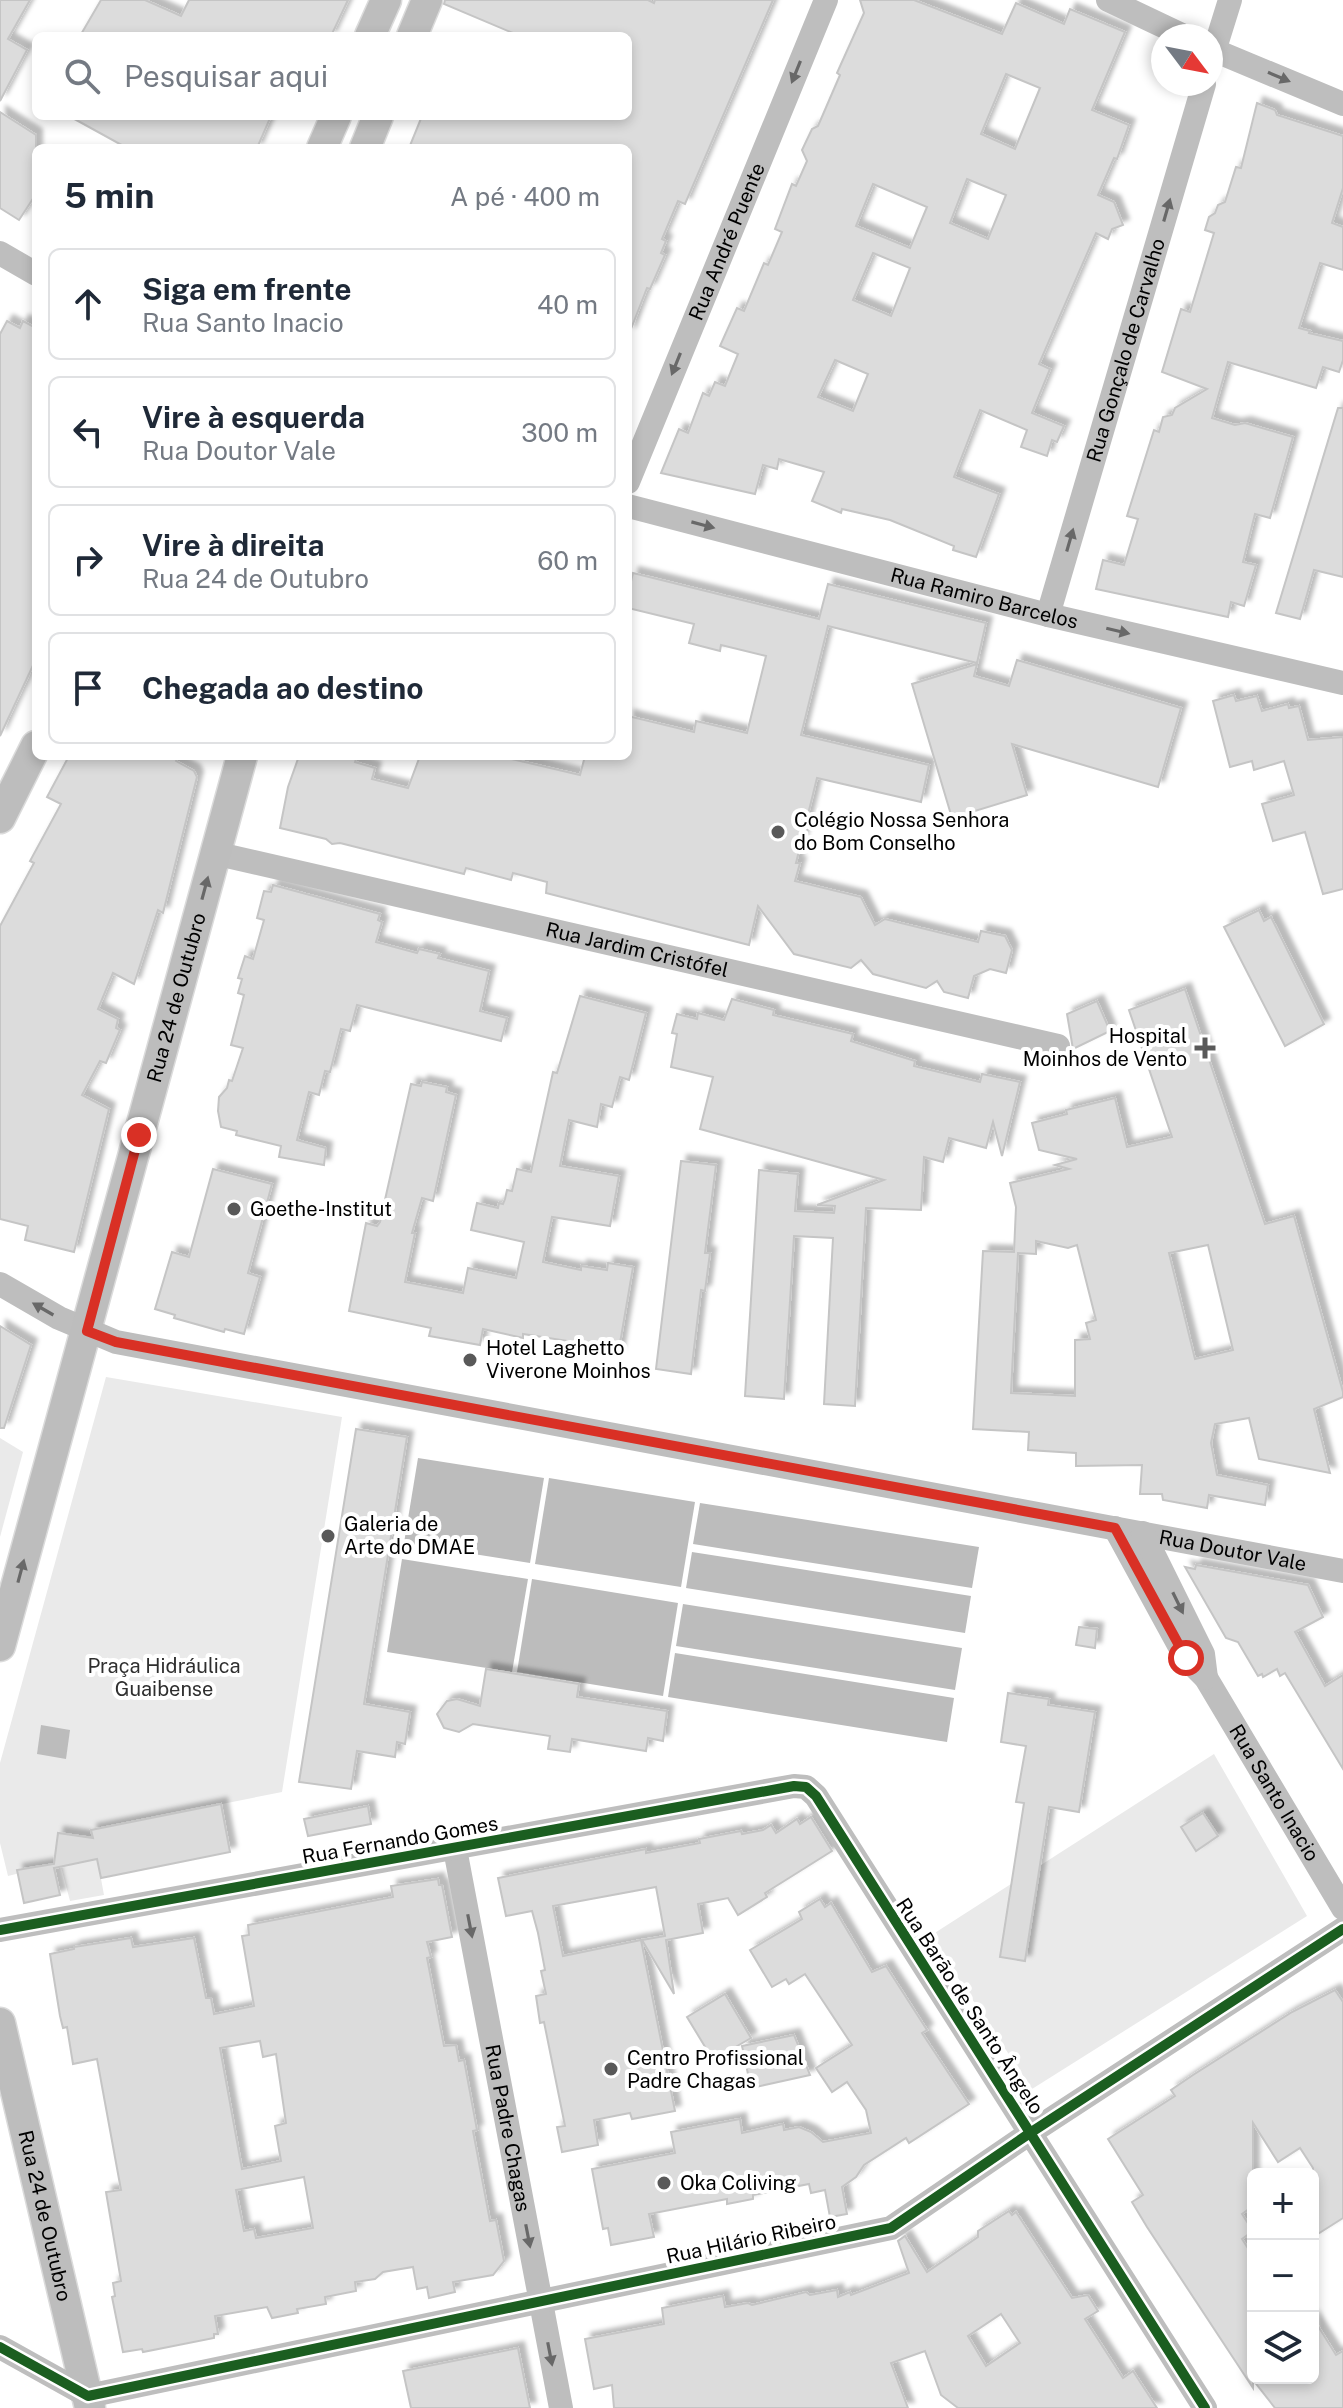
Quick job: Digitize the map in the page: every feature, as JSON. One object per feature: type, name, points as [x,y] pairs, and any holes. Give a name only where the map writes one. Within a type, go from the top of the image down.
[{"type":"main road","points":[[372,32],[386,0]]},
{"type":"main road","points":[[414,32],[427,0]]},
{"type":"main road","points":[[324,144],[334,120]]},
{"type":"main road","points":[[367,144],[376,120]]},
{"type":"main road","points":[[0,818],[32,754]]},
{"type":"main road","name":"Rua 24 de Outubro","points":[[0,1646],[214,853],[234,760]]},
{"type":"main road","name":"Rua 24 de Outubro","points":[[0,2023],[89,2402]]},
{"type":"street","name":"Rua André Puente","points":[[632,472],[826,0]]},
{"type":"street","points":[[1108,0],[1159,24]]},
{"type":"street","points":[[1222,24],[1230,0]]},
{"type":"street","points":[[1223,57],[1343,104]]},
{"type":"street","name":"Rua Gonçalo de Carvalho","points":[[1048,615],[1200,96]]},
{"type":"street","points":[[0,254],[32,272]]},
{"type":"street","name":"Rua Ramiro Barcelos","points":[[632,507],[1048,615],[1343,683]]},
{"type":"street","name":"Rua Jardim Cristófel","points":[[214,853],[1058,1046]]},
{"type":"street","name":"Rua Doutor Vale","points":[[0,1284],[59,1318],[116,1342],[1343,1571]]},
{"type":"street","name":"Rua Santo Inacio","points":[[1115,1528],[1186,1658],[1206,1678],[1343,1908]]},
{"type":"street","name":"Rua Santo Inacio","points":[[1143,1533],[1203,1654],[1206,1678]]},
{"type":"street","name":"Rua Fernando Gomes","points":[[0,1930],[794,1786],[806,1787]]},
{"type":"street","name":"Rua Barão de Santo Ângelo","points":[[806,1787],[816,1796],[1205,2408]]},
{"type":"street","name":"Rua Padre Chagas","points":[[455,1849],[561,2408]]},
{"type":"street","name":"Rua Hilário Ribeiro","points":[[89,2402],[540,2301],[891,2228],[1030,2133],[1343,1929]]},
{"type":"street","points":[[0,2347],[89,2402]]},
{"type":"green space","name":"Praça Hidráulica Guaibense","points":[[106,1377],[342,1417],[282,1792],[92,1830],[104,1895],[70,1901],[60,1863],[8,1876],[0,1843],[0,1763]]},
{"type":"green space","points":[[0,1438],[23,1452],[0,1537]]},
{"type":"green space","points":[[1214,1754],[1307,1916],[1032,2089],[930,1936]]},
{"type":"shaded area","points":[[418,1458],[544,1478],[530,1563],[404,1543]]},
{"type":"shaded area","points":[[549,1478],[695,1502],[681,1587],[535,1564]]},
{"type":"shaded area","points":[[700,1503],[979,1547],[972,1588],[693,1544]]},
{"type":"shaded area","points":[[692,1552],[971,1596],[965,1633],[686,1588]]},
{"type":"shaded area","points":[[402,1559],[528,1579],[512,1672],[387,1652]]},
{"type":"shaded area","points":[[532,1579],[678,1603],[663,1696],[517,1672]]},
{"type":"shaded area","points":[[683,1604],[962,1648],[955,1690],[676,1646]]},
{"type":"shaded area","points":[[675,1653],[954,1698],[947,1742],[668,1697]]},
{"type":"shaded area","points":[[41,1725],[70,1730],[66,1759],[37,1754]]},
{"type":"building","points":[[0,0],[30,0],[8,39],[27,50],[0,101]]},
{"type":"building","points":[[101,0],[145,0],[181,16],[189,0],[348,0],[333,32],[82,32]]},
{"type":"building","points":[[445,0],[648,0],[654,3],[655,0],[773,0],[685,204],[678,201],[662,239],[666,241],[661,253],[665,255],[650,289],[647,288],[632,326],[632,144],[411,144],[420,120],[632,120],[632,32],[510,32],[444,4]]},
{"type":"building","points":[[860,0],[914,0],[1002,34],[1016,3],[1064,24],[1070,9],[1125,32],[1092,110],[1129,125],[1117,159],[1114,158],[1098,195],[1114,202],[1123,225],[1112,229],[1108,239],[1096,233],[1039,364],[1050,369],[1032,413],[1064,426],[1057,442],[1052,440],[1047,456],[1021,447],[1027,430],[980,410],[954,477],[999,494],[976,557],[953,550],[954,546],[890,520],[842,509],[841,513],[812,501],[824,472],[779,459],[777,469],[763,465],[755,494],[661,473],[679,429],[688,433],[703,393],[709,396],[715,382],[725,386],[738,354],[720,346],[737,308],[744,311],[764,263],[768,265],[782,232],[775,229],[792,184],[796,186],[807,161],[802,150],[812,129],[818,126],[864,13]],"holes":[[[1006,74],[1040,88],[1015,149],[981,134]],[[967,179],[1006,195],[988,239],[950,223]],[[873,184],[927,207],[910,248],[856,226]],[[873,253],[910,268],[891,316],[853,300]],[[835,360],[868,374],[853,411],[818,397]]]},
{"type":"building","points":[[1257,103],[1275,110],[1277,115],[1343,136],[1343,188],[1332,223],[1343,227],[1343,270],[1320,263],[1299,328],[1343,341],[1343,360],[1339,372],[1323,367],[1316,388],[1228,362],[1212,418],[1235,425],[1245,423],[1293,437],[1270,518],[1255,514],[1243,562],[1256,565],[1244,606],[1231,602],[1228,617],[1096,589],[1103,560],[1124,565],[1138,519],[1127,516],[1154,430],[1159,432],[1163,417],[1172,415],[1175,408],[1207,389],[1162,372],[1181,309],[1190,312],[1214,233],[1205,230],[1209,217],[1218,205],[1225,202],[1236,167],[1241,168]]},
{"type":"building","points":[[0,112],[36,135],[36,144],[32,144],[32,200],[19,220],[0,208]]},
{"type":"building","points":[[76,120],[269,120],[259,144],[120,144]]},
{"type":"building","points":[[7,321],[20,328],[23,321],[32,326],[32,668],[0,736],[0,334]]},
{"type":"building","points":[[1338,408],[1343,408],[1343,577],[1314,570],[1300,619],[1276,613]]},
{"type":"building","points":[[633,573],[819,619],[828,584],[986,623],[977,663],[828,626],[801,735],[929,765],[921,802],[817,778],[796,863],[800,863],[795,881],[861,897],[875,925],[885,919],[978,942],[981,931],[1005,936],[1012,950],[1006,973],[990,969],[974,976],[968,998],[944,992],[937,981],[926,988],[873,974],[861,960],[851,968],[794,954],[758,906],[749,945],[546,893],[547,882],[513,873],[511,880],[466,868],[464,874],[340,843],[332,844],[326,839],[280,828],[288,787],[298,760],[356,760],[375,768],[372,779],[408,788],[418,760],[516,760],[580,775],[584,760],[632,760],[632,717],[694,732],[696,721],[747,733],[766,656],[721,645],[720,651],[689,643],[694,624],[632,609]]},
{"type":"building","points":[[1017,660],[1181,708],[1158,787],[1012,744],[1027,795],[952,818],[912,684],[977,664],[974,676],[1009,686]]},
{"type":"building","points":[[1234,695],[1236,701],[1257,696],[1262,711],[1288,704],[1289,708],[1299,706],[1308,740],[1343,737],[1343,889],[1323,894],[1305,832],[1273,841],[1262,804],[1294,795],[1284,761],[1254,770],[1252,761],[1230,767],[1213,701]]},
{"type":"building","points":[[67,760],[177,760],[194,771],[197,777],[163,913],[158,910],[134,984],[113,973],[98,1009],[118,1019],[116,1028],[120,1030],[106,1063],[100,1061],[82,1095],[109,1109],[74,1252],[25,1240],[28,1226],[0,1219],[0,926],[61,804],[47,797]]},
{"type":"building","points":[[273,885],[380,914],[378,920],[382,922],[376,942],[417,953],[419,949],[440,954],[438,958],[489,971],[480,1011],[507,1018],[501,1041],[357,1005],[350,1031],[341,1029],[330,1072],[325,1071],[319,1095],[309,1092],[297,1140],[326,1148],[324,1165],[279,1157],[281,1146],[236,1135],[237,1131],[221,1127],[218,1111],[219,1097],[229,1080],[232,1081],[243,1048],[231,1045],[244,995],[238,993],[242,979],[238,978],[245,956],[253,959],[264,920],[257,918],[264,891],[271,892]]},
{"type":"building","points":[[1259,910],[1264,921],[1271,917],[1324,1024],[1285,1046],[1224,927]]},
{"type":"building","points":[[1185,989],[1265,1224],[1294,1216],[1343,1392],[1343,1397],[1314,1409],[1330,1473],[1259,1459],[1249,1418],[1215,1424],[1211,1443],[1217,1475],[1268,1485],[1265,1505],[1209,1495],[1207,1508],[1163,1500],[1162,1494],[1140,1494],[1142,1465],[1076,1466],[1076,1453],[1028,1450],[1029,1432],[973,1429],[983,1251],[1014,1252],[1016,1207],[1010,1183],[1069,1169],[1055,1165],[1077,1159],[1039,1150],[1032,1123],[1067,1114],[1066,1110],[1115,1098],[1127,1147],[1172,1137],[1129,1010]],"holes":[[[1036,1241],[1068,1248],[1077,1245],[1096,1320],[1086,1323],[1090,1339],[1075,1340],[1075,1396],[1011,1393],[1018,1253],[1036,1254]],[[1208,1245],[1233,1350],[1195,1359],[1169,1253]]]},
{"type":"building","points":[[580,996],[646,1013],[629,1080],[620,1077],[612,1107],[601,1104],[597,1127],[569,1120],[560,1166],[619,1176],[610,1226],[552,1217],[543,1262],[581,1270],[581,1266],[607,1270],[608,1263],[633,1267],[618,1355],[573,1346],[574,1342],[523,1334],[523,1338],[483,1329],[480,1345],[429,1336],[431,1328],[349,1311],[366,1223],[377,1226],[380,1222],[411,1084],[421,1086],[422,1082],[447,1087],[446,1092],[456,1095],[433,1201],[422,1198],[412,1233],[415,1233],[405,1282],[463,1293],[468,1268],[516,1278],[524,1242],[471,1230],[477,1203],[498,1208],[499,1203],[503,1204],[507,1190],[512,1191],[517,1169],[531,1172],[553,1072],[557,1073]]},
{"type":"building","points":[[732,999],[774,1010],[773,1015],[853,1034],[851,1041],[915,1061],[914,1066],[980,1082],[982,1074],[1020,1082],[1002,1156],[993,1122],[986,1148],[949,1138],[943,1162],[924,1157],[921,1210],[866,1208],[855,1406],[824,1404],[833,1238],[794,1236],[784,1399],[745,1396],[759,1170],[798,1174],[795,1211],[834,1213],[835,1206],[817,1205],[884,1180],[700,1129],[713,1077],[671,1067],[677,1034],[672,1033],[677,1014],[697,1019],[698,1013],[724,1020]]},
{"type":"building","points":[[1097,1001],[1110,1031],[1073,1049],[1067,1014]]},
{"type":"building","points":[[681,1161],[716,1165],[705,1253],[710,1253],[705,1291],[701,1290],[691,1374],[656,1369]]},
{"type":"building","points":[[213,1169],[272,1184],[248,1273],[260,1277],[244,1334],[225,1329],[224,1332],[174,1318],[175,1315],[155,1309],[172,1252],[189,1257]]},
{"type":"building","points":[[0,1326],[31,1345],[4,1428],[0,1428]]},
{"type":"building","points":[[356,1429],[407,1437],[364,1704],[410,1712],[405,1744],[397,1742],[395,1757],[357,1751],[351,1789],[299,1782]]},
{"type":"building","points":[[1196,1565],[1308,1585],[1323,1617],[1295,1632],[1325,1686],[1343,1675],[1343,1769],[1285,1673],[1280,1676],[1277,1669],[1263,1677],[1262,1674],[1258,1676],[1238,1642],[1226,1638],[1185,1567],[1195,1569]]},
{"type":"building","points":[[1079,1627],[1097,1629],[1095,1648],[1076,1645]]},
{"type":"building","points":[[486,1669],[579,1684],[577,1697],[667,1711],[663,1741],[648,1738],[646,1751],[572,1739],[570,1752],[548,1749],[550,1736],[473,1724],[459,1732],[444,1728],[437,1714],[447,1701],[457,1699],[480,1706]]},
{"type":"building","points":[[1008,1693],[1049,1699],[1048,1705],[1095,1712],[1079,1812],[1049,1807],[1025,1961],[1000,1957],[1024,1803],[1016,1802],[1026,1746],[1001,1742]]},
{"type":"building","points":[[221,1804],[230,1852],[101,1878],[97,1859],[54,1868],[60,1895],[24,1903],[17,1870],[54,1864],[58,1833],[93,1838],[91,1830]]},
{"type":"building","points":[[368,1806],[371,1824],[308,1836],[304,1819]]},
{"type":"building","points":[[1203,1813],[1218,1836],[1196,1851],[1181,1827]]},
{"type":"building","points":[[811,1817],[832,1851],[765,1893],[767,1897],[738,1915],[728,1898],[698,1904],[703,1933],[666,1940],[674,1994],[642,1940],[665,1936],[656,1887],[553,1906],[563,1956],[641,1940],[675,2111],[632,2119],[630,2113],[594,2120],[598,2145],[562,2152],[557,2127],[565,2126],[536,1996],[546,1994],[538,1933],[532,1911],[506,1916],[498,1878],[646,1849],[646,1853],[700,1843],[699,1839],[763,1830],[771,1825],[776,1833],[797,1819],[800,1824]]},
{"type":"building","points":[[438,1879],[439,1885],[442,1885],[452,1937],[427,1942],[431,1957],[427,1958],[444,2046],[456,2045],[459,2061],[464,2060],[477,2130],[473,2131],[490,2221],[496,2220],[504,2261],[493,2275],[453,2282],[455,2292],[429,2298],[427,2287],[417,2289],[413,2267],[383,2272],[375,2279],[355,2282],[356,2291],[325,2297],[326,2304],[297,2309],[298,2313],[272,2318],[267,2307],[215,2316],[218,2334],[214,2334],[214,2338],[143,2352],[142,2349],[123,2352],[112,2297],[115,2296],[113,2283],[121,2281],[106,2192],[121,2190],[97,2059],[73,2064],[67,2027],[63,2028],[60,2016],[50,1954],[131,1938],[133,1947],[194,1938],[206,1998],[211,1998],[214,2014],[254,2006],[242,1936],[249,1935],[248,1925],[393,1897],[391,1886]],"holes":[[[260,2041],[263,2057],[276,2054],[286,2123],[275,2126],[281,2161],[242,2169],[220,2048]],[[304,2177],[313,2228],[256,2238],[254,2229],[244,2231],[236,2190]]]},
{"type":"building","points":[[820,1899],[825,1907],[831,1903],[872,1972],[886,1966],[927,2030],[922,2033],[969,2104],[909,2143],[906,2138],[864,2165],[856,2177],[842,2187],[847,2214],[830,2217],[825,2190],[811,2193],[809,2184],[753,2195],[753,2199],[727,2204],[727,2199],[649,2214],[654,2237],[611,2245],[608,2228],[603,2229],[592,2169],[675,2153],[671,2132],[740,2119],[742,2133],[783,2124],[784,2130],[799,2127],[823,2142],[871,2133],[866,2110],[847,2082],[832,2092],[816,2068],[852,2045],[805,1974],[789,1984],[786,1979],[772,1987],[750,1950],[802,1919],[799,1912]]},
{"type":"building","points":[[1335,1990],[1343,2002],[1343,2218],[1319,2233],[1319,2168],[1313,2168],[1300,2148],[1278,2162],[1253,2123],[1253,2168],[1247,2168],[1247,2210],[1242,2214],[1247,2222],[1247,2235],[1242,2239],[1247,2247],[1247,2379],[1132,2202],[1143,2195],[1108,2139],[1175,2096],[1171,2090],[1292,2012]]},
{"type":"building","points":[[725,1994],[751,2038],[713,2060],[687,2017]]},
{"type":"building","points":[[794,2035],[810,2075],[751,2088],[742,2046]]},
{"type":"building","points":[[1009,2211],[1012,2215],[1016,2212],[1072,2298],[1088,2295],[1098,2311],[1085,2319],[1123,2378],[1133,2371],[1157,2408],[958,2408],[941,2395],[925,2351],[891,2363],[908,2408],[614,2408],[612,2385],[594,2389],[585,2339],[664,2324],[662,2308],[723,2296],[725,2307],[752,2305],[806,2292],[810,2295],[837,2290],[838,2297],[850,2292],[851,2295],[909,2273],[898,2241],[905,2236],[927,2272],[978,2237],[978,2231]],"holes":[[[1001,2314],[1020,2343],[986,2366],[968,2336]]]},
{"type":"building","points":[[1319,2328],[1336,2355],[1343,2351],[1343,2408],[1275,2408],[1256,2384],[1319,2384]]},
{"type":"building","points":[[518,2348],[530,2408],[411,2408],[403,2371]]},
{"type":"cycle path","points":[[0,1930],[794,1786],[806,1787],[816,1796],[1205,2408]]},
{"type":"cycle path","points":[[0,2347],[88,2396],[891,2228],[1030,2133],[1343,1929]]},
{"type":"place","name":"Colégio Nossa Senhora do Bom Conselho","points":[[778,832]]},
{"type":"place","name":"Hospital Moinhos de Vento","points":[[1205,1048]]},
{"type":"place","name":"Goethe-Institut","points":[[234,1209]]},
{"type":"place","name":"Hotel Laghetto Viverone Moinhos","points":[[470,1360]]},
{"type":"place","name":"Galeria de Arte do DMAE","points":[[328,1536]]},
{"type":"place","name":"Centro Profissional Padre Chagas","points":[[611,2069]]},
{"type":"place","name":"Oka Coliving","points":[[664,2183]]},
{"type":"route","points":[[139,1135],[87,1331],[116,1342],[1115,1528],[1186,1658]]}]
